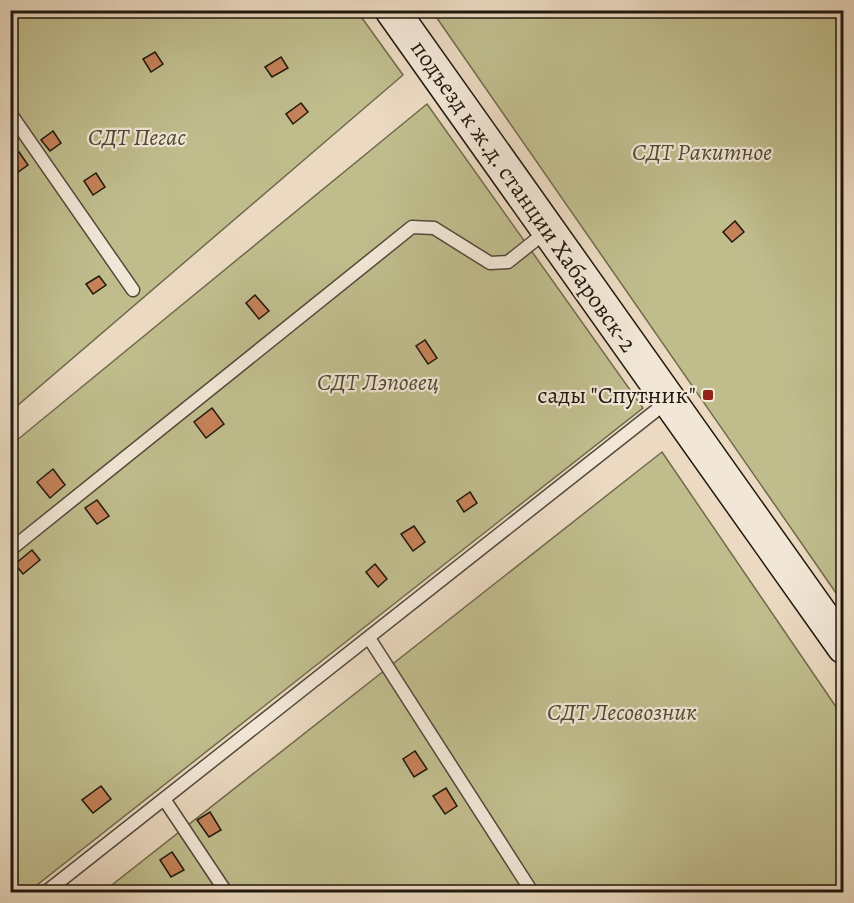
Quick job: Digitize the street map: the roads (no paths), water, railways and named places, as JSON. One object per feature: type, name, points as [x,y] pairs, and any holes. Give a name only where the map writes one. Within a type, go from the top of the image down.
[{"type":"street","name":"подъезд к ж.д. станции Хабаровск-2","points":[[392,10],[843,647]]},
{"type":"lane","points":[[10,113],[133,290]]},
{"type":"lane","points":[[10,550],[412,227],[434,228],[490,264],[508,262],[548,230]]},
{"type":"lane","points":[[46,892],[669,400]]},
{"type":"lane","points":[[369,638],[532,892]]},
{"type":"lane","points":[[164,800],[226,892]]},
{"type":"place","name":"сады \"Спутник\"","points":[[708,395]]},
{"type":"park label","name":"СДТ Пегас","points":[[137,137]]},
{"type":"park label","name":"СДТ Ракитное","points":[[702,152]]},
{"type":"park label","name":"СДТ Лэповец","points":[[378,382]]},
{"type":"park label","name":"СДТ Лесовозник","points":[[622,712]]}]
